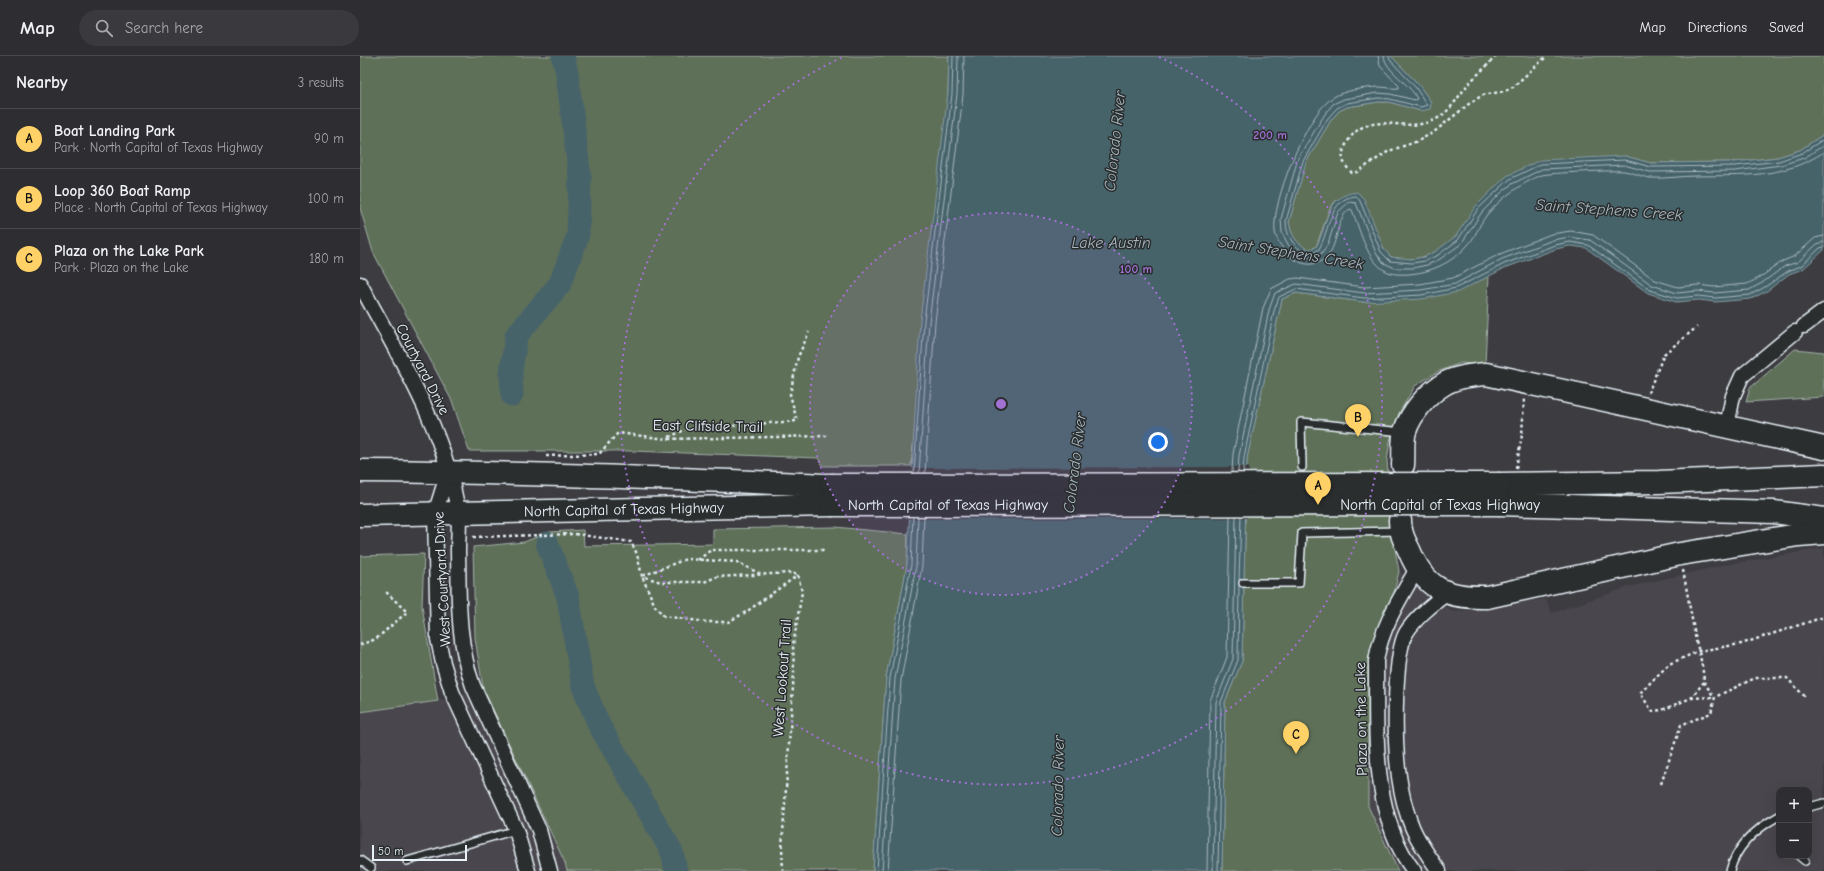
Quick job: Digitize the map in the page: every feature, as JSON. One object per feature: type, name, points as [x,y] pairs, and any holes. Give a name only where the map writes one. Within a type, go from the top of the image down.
[{"type":"highway","points":[[1403,465],[1405,432],[1412,415],[1432,393],[1445,383],[1471,375],[1486,374],[1525,381],[1824,448]]},
{"type":"highway","name":"North Capital of Texas Highway","points":[[360,471],[448,472],[831,495]]},
{"type":"highway","name":"North Capital of Texas Highway","points":[[360,515],[435,514],[831,495],[1503,491],[1659,482],[1824,475]]},
{"type":"highway","name":"North Capital of Texas Highway","points":[[1503,491],[1774,512],[1824,519]]},
{"type":"highway","points":[[1400,526],[1417,569],[1430,583],[1447,593],[1467,598],[1487,597],[1680,554],[1798,535],[1824,533]]},
{"type":"street","name":"Courtyard Drive","points":[[360,284],[420,398],[438,437],[448,472]]},
{"type":"street","points":[[1727,426],[1733,396],[1742,376],[1799,329],[1824,311]]},
{"type":"street","name":"West Courtyard Drive","points":[[448,472],[458,513],[459,620],[465,664],[476,693],[535,822],[550,871]]},
{"type":"street","name":"West Courtyard Drive","points":[[448,472],[435,514],[438,639],[443,663],[452,692],[516,830],[528,871]]},
{"type":"street","name":"Plaza on the Lake","points":[[1414,871],[1399,845],[1392,828],[1378,774],[1376,661],[1378,645],[1384,630],[1417,569]]},
{"type":"street","points":[[1439,871],[1424,850],[1411,825],[1401,791],[1397,759],[1397,680],[1401,645],[1406,633],[1434,603],[1447,593]]},
{"type":"street","points":[[516,830],[535,822]]},
{"type":"lane","points":[[1302,467],[1301,422],[1405,432]]},
{"type":"lane","points":[[1243,583],[1299,582],[1302,532],[1400,526]]},
{"type":"lane","points":[[1812,805],[1824,803]]},
{"type":"lane","points":[[1730,871],[1738,851],[1749,838],[1766,824],[1776,819]]},
{"type":"lane","points":[[407,861],[516,830]]},
{"type":"lane","points":[[360,860],[371,868]]},
{"type":"path","points":[[1496,56],[1470,82],[1444,115],[1437,119],[1422,124],[1403,125],[1380,123],[1361,127],[1354,132],[1348,140],[1343,153],[1345,165],[1352,173],[1357,172],[1389,151],[1426,137],[1483,95],[1505,91],[1513,87],[1547,56]]},
{"type":"path","points":[[1643,407],[1664,354],[1697,327]]},
{"type":"path","points":[[667,439],[687,429],[797,421],[790,394],[798,357],[809,332]]},
{"type":"path","points":[[1503,491],[1517,466],[1522,435],[1525,381]]},
{"type":"path","name":"East Clifside Trail","points":[[599,454],[618,433],[667,439],[827,436]]},
{"type":"path","points":[[473,537],[575,534],[630,542],[637,554],[642,576],[655,606],[664,616],[706,622],[728,622],[746,612],[781,585],[798,575]]},
{"type":"path","points":[[698,560],[711,550],[824,550]]},
{"type":"path","points":[[1680,554],[1699,651],[1703,662],[1704,682],[1715,697]]},
{"type":"path","points":[[642,576],[686,559],[737,562],[761,575]]},
{"type":"path","points":[[642,576],[661,582],[704,582],[716,577],[790,573],[798,575]]},
{"type":"path","name":"West Lookout Trail","points":[[783,871],[782,847],[794,672],[793,645],[802,592],[798,575]]},
{"type":"path","points":[[360,645],[376,638],[406,612],[384,590]]},
{"type":"path","points":[[1806,698],[1787,678],[1755,678],[1715,697],[1691,698],[1662,710],[1652,711],[1640,693],[1669,664],[1699,651],[1741,644],[1824,617]]},
{"type":"path","points":[[1691,698],[1704,682]]},
{"type":"path","points":[[1661,784],[1681,725],[1711,713],[1715,697]]},
{"type":"shaded area","points":[[1824,548],[1824,871],[1398,871],[1368,806],[1368,668],[1377,629],[1394,593],[1399,571],[1453,612],[1546,599],[1552,613],[1628,587],[1724,565]]},
{"type":"shaded area","points":[[483,688],[565,863],[567,871],[360,871],[360,712],[438,701]]},
{"type":"green space","points":[[360,56],[949,56],[948,93],[911,466],[823,466],[818,458],[632,451],[469,451],[452,401],[373,252],[360,208]]},
{"type":"green space","points":[[1391,56],[1824,56],[1824,134],[1800,150],[1778,157],[1734,162],[1650,163],[1625,156],[1457,237],[1442,248],[1426,256],[1418,258],[1401,259],[1391,257],[1337,199],[1330,208],[1316,247],[1308,250],[1295,238],[1291,231],[1289,222],[1306,162],[1331,120],[1339,111],[1347,107],[1378,102],[1389,102],[1421,111],[1431,102],[1419,85]]},
{"type":"green space","points":[[1489,276],[1485,365],[1461,363],[1437,372],[1415,386],[1399,413],[1390,441],[1387,461],[1395,549],[1399,571],[1394,593],[1377,629],[1368,668],[1368,806],[1398,871],[1222,871],[1225,702],[1242,661],[1247,458],[1282,299],[1296,293],[1364,302],[1477,282]]},
{"type":"green space","points":[[1795,349],[1824,352],[1824,397],[1746,402],[1750,388]]},
{"type":"green space","points":[[835,527],[908,534],[907,565],[886,678],[873,871],[567,871],[565,863],[483,688],[475,638],[473,547],[524,542],[549,532],[583,530],[584,546],[713,544],[713,529]]},
{"type":"green space","points":[[424,554],[422,606],[438,701],[360,712],[360,556]]},
{"type":"water","name":"Lake Austin","points":[[949,56],[1391,56],[1419,85],[1431,102],[1430,109],[1421,111],[1389,102],[1378,102],[1347,107],[1339,111],[1331,120],[1306,162],[1289,222],[1293,235],[1300,244],[1308,249],[1316,247],[1333,205],[1338,199],[1357,192],[1364,199],[1384,249],[1391,257],[1411,259],[1424,257],[1436,251],[1456,236],[1475,207],[1507,176],[1540,160],[1625,156],[1651,163],[1734,162],[1778,157],[1800,150],[1824,134],[1824,250],[1803,269],[1789,274],[1767,291],[1751,299],[1715,302],[1699,300],[1676,302],[1648,293],[1586,248],[1570,246],[1556,249],[1505,268],[1458,292],[1422,299],[1364,302],[1296,293],[1282,299],[1247,458],[1242,661],[1225,702],[1222,871],[873,871],[886,678],[907,565],[920,321],[948,93]]},
{"type":"pier","points":[[1249,467],[1247,518],[907,519],[909,468]]},
{"type":"waterway","points":[[512,395],[511,373],[516,336],[560,284],[578,235],[580,178],[567,73],[563,56]]},
{"type":"waterway","points":[[547,543],[568,597],[583,686],[598,723],[672,852],[676,871]]},
{"type":"place","name":"Loop 360 Boat Ramp","points":[[1358,437]]},
{"type":"place","name":"Boat Landing Park","points":[[1318,505]]},
{"type":"place","name":"Plaza on the Lake Park","points":[[1296,754]]},
{"type":"water label","name":"Colorado River","points":[[1115,141]]},
{"type":"water label","name":"Saint Stephens Creek","points":[[1609,210]]},
{"type":"water label","name":"Saint Stephens Creek","points":[[1291,253]]},
{"type":"water label","name":"Colorado River","points":[[1075,463]]},
{"type":"water label","name":"Colorado River","points":[[1058,786]]}]
